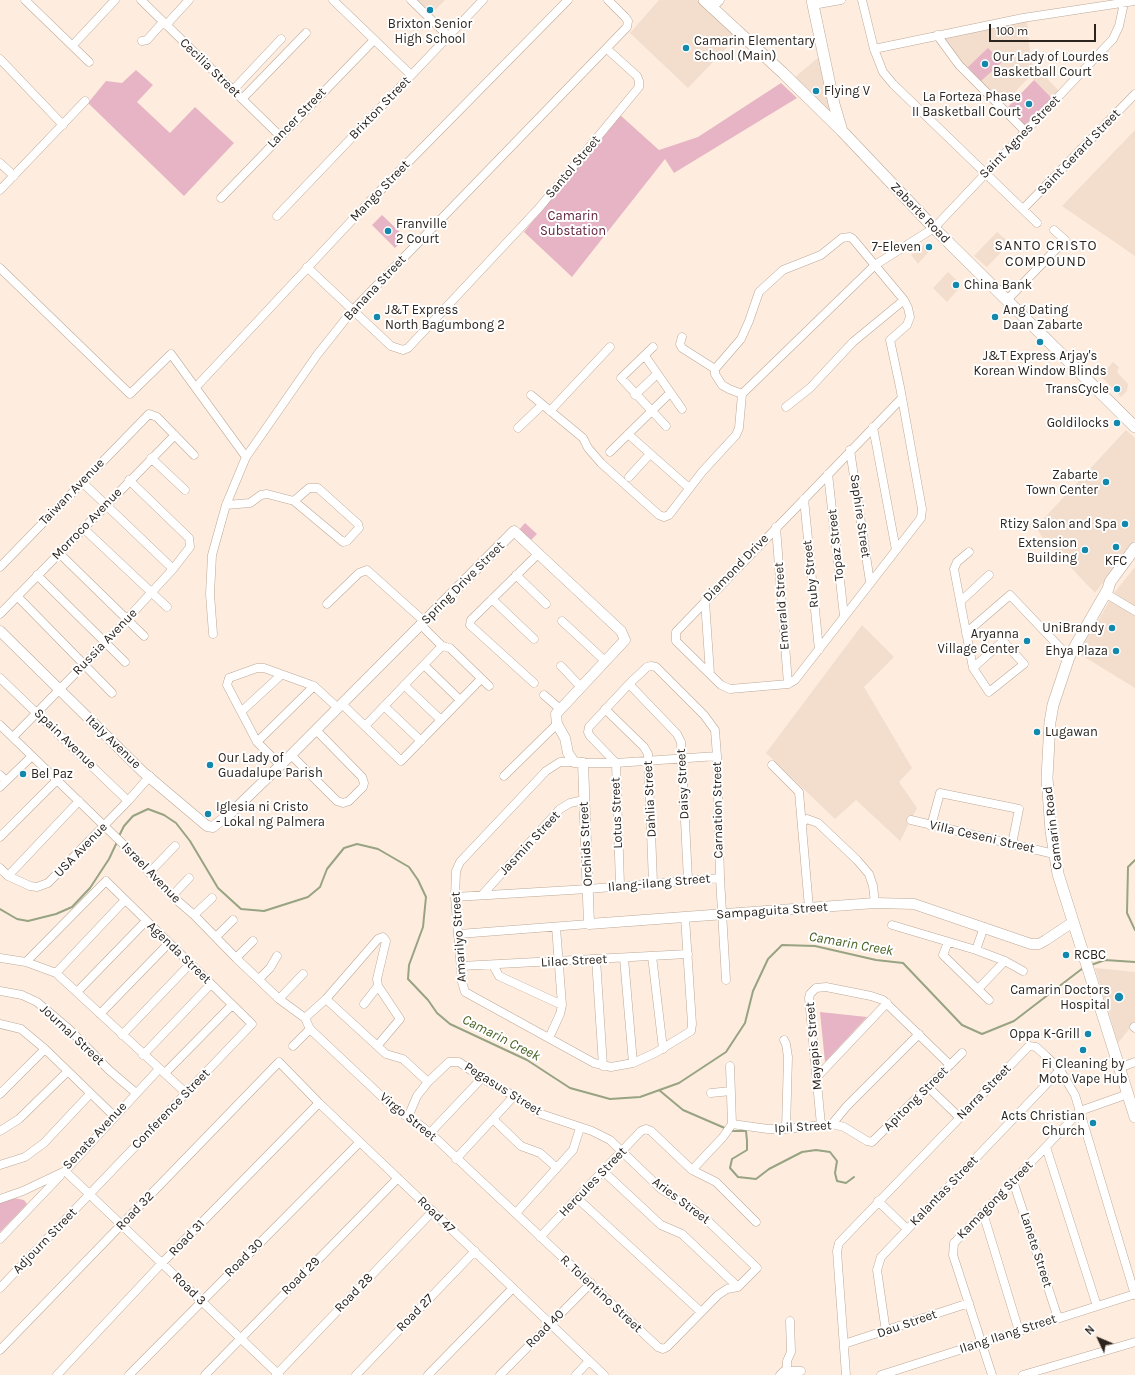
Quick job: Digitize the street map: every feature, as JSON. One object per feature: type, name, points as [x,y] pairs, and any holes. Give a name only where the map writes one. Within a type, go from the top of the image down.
[{"type":"main road","name":"Zabarte Road","points":[[711,2],[842,131],[934,228],[1135,427]]},
{"type":"main road","points":[[812,3],[834,104],[842,131]]},
{"type":"main road","name":"Camarin Road","points":[[1107,591],[1110,582],[1135,548]]},
{"type":"main road","name":"Camarin Road","points":[[1135,554],[1107,591],[1069,657],[1053,705],[1049,733],[1047,778],[1054,854],[1058,874],[1135,1117]]},
{"type":"street","points":[[25,0],[89,62]]},
{"type":"street","name":"Cecilia Street","points":[[141,0],[280,136]]},
{"type":"street","points":[[142,41],[149,39],[190,0]]},
{"type":"street","points":[[333,0],[411,75]]},
{"type":"street","points":[[411,0],[448,36]]},
{"type":"street","name":"Brixton Street","points":[[277,216],[483,0]]},
{"type":"street","name":"Mango Street","points":[[196,387],[307,267],[568,0]]},
{"type":"street","name":"Banana Street","points":[[213,634],[210,594],[212,555],[226,505],[246,457],[317,355],[352,310],[607,49],[628,24],[625,17],[609,0]]},
{"type":"street","points":[[812,3],[841,0]]},
{"type":"street","points":[[862,0],[874,49],[883,72],[893,84],[1037,223]]},
{"type":"street","points":[[874,49],[1023,18],[1135,1]]},
{"type":"street","points":[[73,46],[110,2]]},
{"type":"street","name":"Saint Agnes Street","points":[[742,394],[875,265],[934,228],[1113,39],[1119,26],[1124,3]]},
{"type":"street","points":[[242,99],[306,33]]},
{"type":"street","points":[[937,36],[959,65],[1025,131]]},
{"type":"street","points":[[233,90],[281,39]]},
{"type":"street","name":"Lancer Street","points":[[221,198],[374,40]]},
{"type":"street","name":"Santol Street","points":[[352,310],[391,346],[403,350],[414,344],[539,208],[639,87],[637,76],[607,49]]},
{"type":"street","points":[[0,59],[63,124]]},
{"type":"street","name":"Saint Gerard Street","points":[[1023,210],[1135,94]]},
{"type":"street","points":[[0,190],[85,101]]},
{"type":"street","points":[[0,163],[14,176]]},
{"type":"street","points":[[1007,300],[1065,240],[1054,230]]},
{"type":"street","points":[[531,395],[542,406],[550,410],[583,438],[588,448],[601,463],[659,515],[664,517],[669,515],[689,488],[736,435],[739,428],[742,394],[729,389],[722,384],[715,374],[715,369],[740,338],[749,320],[759,292],[783,270],[821,254],[845,236],[854,239],[904,300],[908,308],[910,317],[907,325],[890,340],[902,398],[922,513],[919,522],[870,582],[819,650],[795,680],[788,684]]},
{"type":"street","points":[[307,267],[352,310]]},
{"type":"street","points":[[0,268],[130,394],[172,354],[246,457]]},
{"type":"street","points":[[786,407],[810,388],[853,342],[904,300]]},
{"type":"street","points":[[682,338],[680,344],[682,348],[715,369]]},
{"type":"street","points":[[550,410],[610,347]]},
{"type":"street","points":[[653,347],[621,378],[635,395],[666,426]]},
{"type":"street","points":[[645,356],[682,409]]},
{"type":"street","points":[[635,395],[657,374]]},
{"type":"street","points":[[610,452],[670,393]]},
{"type":"street","name":"Diamond Drive","points":[[788,684],[730,689],[721,685],[679,644],[675,636],[678,628],[902,398]]},
{"type":"street","points":[[518,428],[542,406]]},
{"type":"street","name":"Taiwan Avenue","points":[[0,567],[145,417],[149,414],[153,414],[175,435]]},
{"type":"street","points":[[873,427],[896,550]]},
{"type":"street","points":[[628,434],[689,488]]},
{"type":"street","points":[[175,435],[194,455]]},
{"type":"street","name":"Morroco Avenue","points":[[0,614],[129,480],[175,435]]},
{"type":"street","name":"Saphire Street","points":[[850,450],[870,582]]},
{"type":"street","points":[[629,477],[650,454]]},
{"type":"street","points":[[151,458],[185,490]]},
{"type":"street","name":"Topaz Street","points":[[828,474],[844,616]]},
{"type":"street","name":"Russia Avenue","points":[[13,737],[105,643],[188,552],[190,542],[129,480]]},
{"type":"street","points":[[82,482],[173,569]]},
{"type":"street","points":[[226,505],[250,503],[261,495],[267,494],[294,501],[343,542],[347,541],[359,528],[358,524],[318,488],[309,488],[294,501]]},
{"type":"street","name":"Ruby Street","points":[[804,499],[819,650]]},
{"type":"street","name":"Emerald Street","points":[[776,527],[788,684]]},
{"type":"street","points":[[83,528],[167,607]]},
{"type":"street","name":"Spring Drive Street","points":[[233,811],[514,532],[624,636],[625,640],[623,644],[580,686],[560,709]]},
{"type":"street","points":[[969,552],[955,566],[973,668],[989,692],[1024,664],[1003,641],[973,668]]},
{"type":"street","points":[[59,553],[144,636]]},
{"type":"street","points":[[534,683],[470,625],[471,620],[538,554]]},
{"type":"street","points":[[327,604],[359,574],[367,570],[423,624],[442,646],[450,648],[489,686]]},
{"type":"street","points":[[961,601],[989,574]]},
{"type":"street","points":[[37,575],[125,662]]},
{"type":"street","points":[[516,575],[546,604]]},
{"type":"street","points":[[1107,591],[1135,611]]},
{"type":"street","points":[[966,633],[1010,595],[1069,657]]},
{"type":"street","points":[[17,596],[112,693]]},
{"type":"street","points":[[492,599],[534,639]]},
{"type":"street","points":[[705,601],[710,674]]},
{"type":"street","points":[[562,621],[605,661]]},
{"type":"street","name":"Italy Avenue","points":[[0,631],[150,776],[207,826],[213,827],[233,811]]},
{"type":"street","points":[[365,726],[442,646]]},
{"type":"street","points":[[424,665],[460,700]]},
{"type":"street","points":[[561,666],[580,686]]},
{"type":"street","name":"Carnation Street","points":[[629,684],[647,667],[651,666],[656,668],[711,724],[714,730],[717,756],[720,878],[726,980]]},
{"type":"street","points":[[280,765],[258,742],[227,685],[229,678],[257,668],[271,670],[314,686],[365,726],[401,762],[482,679]]},
{"type":"street","points":[[242,711],[281,675]]},
{"type":"street","name":"Spain Avenue","points":[[0,678],[37,712],[128,802]]},
{"type":"street","points":[[605,709],[629,684]]},
{"type":"street","name":"Daisy Street","points":[[629,684],[677,734],[681,742],[688,880]]},
{"type":"street","points":[[404,685],[441,720]]},
{"type":"street","points":[[258,742],[314,686]]},
{"type":"street","points":[[504,776],[556,724],[556,714],[560,709],[544,695]]},
{"type":"street","points":[[384,706],[421,741]]},
{"type":"street","name":"Lotus Street","points":[[605,709],[588,727],[588,732],[616,764],[620,885]]},
{"type":"street","name":"Dahlia Street","points":[[605,709],[644,747],[648,754],[653,883]]},
{"type":"street","name":"Orchids Street","points":[[556,724],[565,738],[568,753],[578,763],[584,800],[589,924]]},
{"type":"street","name":"Israel Avenue","points":[[0,725],[112,832],[149,873],[194,915],[236,958],[279,999],[305,1018]]},
{"type":"street","points":[[291,755],[338,801],[349,801],[363,788],[364,783],[362,777],[316,730]]},
{"type":"street","points":[[2,781],[32,756]]},
{"type":"street","name":"Amarilyo Street","points":[[685,917],[692,1024],[691,1031],[663,1049],[633,1063],[611,1067],[603,1066],[594,1063],[469,995],[463,989],[455,897],[456,871],[460,862],[546,771],[560,762],[616,764],[717,756]]},
{"type":"street","points":[[772,765],[799,792],[809,908]]},
{"type":"street","name":"USA Avenue","points":[[0,868],[8,876],[30,886],[37,887],[48,883],[128,802],[150,776]]},
{"type":"street","points":[[0,837],[57,780]]},
{"type":"street","points":[[930,826],[940,792],[1019,809],[1012,844]]},
{"type":"street","name":"Jasmin Street","points":[[482,895],[560,809],[570,803],[584,800]]},
{"type":"street","points":[[8,876],[79,802]]},
{"type":"street","points":[[802,823],[807,819],[818,822],[857,860],[871,880],[875,903]]},
{"type":"street","name":"Villa Ceseni Street","points":[[911,820],[930,826],[1054,854]]},
{"type":"street","points":[[149,873],[175,846]]},
{"type":"street","points":[[172,896],[189,878]]},
{"type":"street","name":"Ilang-ilang Street","points":[[455,897],[588,889],[620,885],[720,878]]},
{"type":"street","name":"Agenda Street","points":[[26,962],[106,881],[252,1024]]},
{"type":"street","points":[[194,915],[212,898]]},
{"type":"street","points":[[56,973],[125,900]]},
{"type":"street","name":"Sampaguita Street","points":[[459,934],[875,903],[914,904],[1031,944],[1039,944],[1073,922]]},
{"type":"street","points":[[216,937],[233,920]]},
{"type":"street","points":[[77,992],[146,921]]},
{"type":"street","points":[[892,925],[976,950],[1005,961],[1022,971]]},
{"type":"street","points":[[549,1038],[560,1014],[562,1005],[556,927]]},
{"type":"street","points":[[976,950],[984,927]]},
{"type":"street","points":[[305,1018],[326,999],[378,939],[383,937],[386,941],[377,979],[378,986],[400,1019],[378,1045]]},
{"type":"street","points":[[236,958],[253,941]]},
{"type":"street","points":[[948,942],[943,955],[989,1000]]},
{"type":"street","points":[[100,1014],[169,943]]},
{"type":"street","name":"Lilac Street","points":[[461,966],[688,954]]},
{"type":"street","points":[[259,979],[270,968],[277,956]]},
{"type":"street","points":[[652,956],[663,1049]]},
{"type":"street","points":[[0,958],[26,962],[56,973],[143,1055],[186,1093]]},
{"type":"street","points":[[624,958],[633,1063]]},
{"type":"street","points":[[596,959],[603,1066]]},
{"type":"street","points":[[978,989],[1005,961]]},
{"type":"street","points":[[122,1034],[190,964]]},
{"type":"street","points":[[493,964],[499,976],[562,1005]]},
{"type":"street","points":[[279,999],[303,974]]},
{"type":"street","points":[[143,1055],[211,984]]},
{"type":"street","points":[[364,1004],[378,986]]},
{"type":"street","name":"Mayapis Street","points":[[821,1125],[810,998],[813,990],[816,988],[826,987],[872,996],[888,1003],[950,1065]]},
{"type":"street","name":"Journal Street","points":[[0,991],[22,995],[37,1002],[69,1029],[109,1070],[136,1093]]},
{"type":"street","points":[[326,999],[378,1045],[386,1054],[403,1060],[428,1082],[417,1096],[408,1117]]},
{"type":"street","points":[[817,1077],[888,1003]]},
{"type":"street","name":"Senate Avenue","points":[[0,1199],[23,1191],[64,1171],[136,1093],[162,1071],[232,1005]]},
{"type":"street","name":"Virgo Street","points":[[305,1018],[310,1029],[396,1110],[430,1133],[540,1237]]},
{"type":"street","points":[[0,1024],[21,1029],[45,1049],[114,1116]]},
{"type":"street","name":"Conference Street","points":[[90,1194],[252,1024]]},
{"type":"street","points":[[294,1046],[310,1029]]},
{"type":"street","points":[[832,1124],[847,1106],[918,1034]]},
{"type":"street","points":[[784,1040],[788,1057],[786,1130]]},
{"type":"street","name":"Narra Street","points":[[846,1375],[837,1248],[844,1237],[878,1201],[1029,1046],[1039,1049],[1060,1070],[1075,1095],[1135,1294]]},
{"type":"street","points":[[0,1094],[45,1049]]},
{"type":"street","name":"Apitong Street","points":[[870,1142],[874,1141],[962,1053]]},
{"type":"street","name":"Road 47","points":[[270,1071],[279,1062],[319,1103],[604,1375]]},
{"type":"street","name":"Pegasus Street","points":[[428,1082],[449,1062],[460,1062],[482,1078],[514,1096],[541,1114],[580,1128]]},
{"type":"street","points":[[1119,1068],[1135,1062]]},
{"type":"street","points":[[730,1066],[732,1124],[723,1137],[692,1170],[716,1182],[756,1222]]},
{"type":"street","name":"Kalantas Street","points":[[886,1332],[877,1270],[878,1263],[886,1251],[1060,1070]]},
{"type":"street","name":"Road 32","points":[[0,1350],[123,1225],[270,1071]]},
{"type":"street","points":[[0,1131],[7,1129],[19,1119],[67,1072]]},
{"type":"street","points":[[430,1133],[482,1078]]},
{"type":"street","points":[[928,1087],[959,1117]]},
{"type":"street","points":[[711,1092],[731,1091]]},
{"type":"street","points":[[0,1165],[25,1157],[44,1143],[90,1094]]},
{"type":"street","name":"Kamagong Street","points":[[992,1375],[953,1255],[953,1246],[957,1239],[1080,1111],[1128,1094]]},
{"type":"street","points":[[456,1159],[514,1096]]},
{"type":"street","name":"Road 31","points":[[57,1375],[162,1263],[319,1103]]},
{"type":"street","points":[[493,1119],[520,1146],[540,1153],[557,1168]]},
{"type":"street","name":"Ipil Street","points":[[732,1124],[756,1129],[786,1130],[832,1124],[844,1127],[870,1142]]},
{"type":"street","points":[[516,1213],[573,1150],[580,1128]]},
{"type":"street","name":"Aries Street","points":[[580,1128],[602,1135],[622,1151],[661,1189],[693,1208],[757,1268],[738,1287]]},
{"type":"street","name":"Hercules Street","points":[[540,1237],[641,1131],[646,1129],[651,1131],[692,1170]]},
{"type":"street","name":"Road 30","points":[[129,1375],[360,1142]]},
{"type":"street","points":[[1046,1147],[1097,1306]]},
{"type":"street","points":[[0,1239],[64,1171]]},
{"type":"street","name":"Road 3","points":[[64,1171],[123,1225],[278,1374]]},
{"type":"street","points":[[603,1171],[660,1225],[682,1234],[738,1287]]},
{"type":"street","name":"Road 29","points":[[204,1375],[398,1178]]},
{"type":"street","name":"Lanete Street","points":[[1013,1181],[1058,1318]]},
{"type":"street","name":"Adjourn Street","points":[[0,1288],[90,1194]]},
{"type":"street","points":[[577,1198],[701,1312],[718,1295],[727,1289],[738,1287]]},
{"type":"street","points":[[878,1201],[907,1229]]},
{"type":"street","name":"Road 28","points":[[278,1374],[433,1211]]},
{"type":"street","points":[[983,1213],[1019,1331]]},
{"type":"street","name":"R. Tolentino Street","points":[[540,1237],[658,1347],[663,1349],[667,1347],[701,1312]]},
{"type":"street","name":"Road 27","points":[[356,1375],[475,1252]]},
{"type":"street","name":"Road 40","points":[[500,1375],[591,1283]]},
{"type":"street","points":[[428,1375],[513,1288]]},
{"type":"street","name":"Ilang Ilang Street","points":[[881,1375],[1135,1294]]},
{"type":"street","name":"Dau Street","points":[[844,1344],[886,1332],[969,1303]]},
{"type":"street","points":[[787,1370],[787,1361],[791,1352],[790,1321]]},
{"type":"street","points":[[1023,1375],[1135,1342]]},
{"type":"street","points":[[576,1375],[589,1361]]},
{"type":"street","points":[[780,1375],[787,1370],[801,1371]]},
{"type":"shaded area","name":"Brixton Senior High School","points":[[414,0],[445,0],[430,15]]},
{"type":"shaded area","name":"Camarin Elementary School (Main)","points":[[659,0],[697,0],[737,37],[688,88],[630,33]]},
{"type":"shaded area","points":[[1027,20],[1031,62],[1060,92],[1053,98],[1030,76],[1002,106],[959,63],[940,37]]},
{"type":"shaded area","points":[[819,57],[831,116],[794,78]]},
{"type":"shaded area","points":[[1135,130],[1135,256],[1062,206]]},
{"type":"shaded area","points":[[997,232],[1010,243],[987,267],[974,256]]},
{"type":"shaded area","points":[[925,244],[932,248],[918,264],[911,255]]},
{"type":"shaded area","points":[[948,272],[962,285],[947,302],[933,288]]},
{"type":"shaded area","points":[[1113,362],[1119,367],[1117,372],[1128,384],[1127,391],[1121,397],[1101,376]]},
{"type":"shaded area","name":"Zabarte Town Center","points":[[1126,430],[1135,438],[1135,540],[1095,593],[1042,537],[1036,527]]},
{"type":"shaded area","points":[[1135,567],[1135,606],[1114,593]]},
{"type":"shaded area","name":"Ehya Plaza","points":[[1111,599],[1135,614],[1135,688],[1078,653]]},
{"type":"shaded area","points":[[862,625],[894,657],[864,687],[912,768],[899,782],[917,808],[900,841],[856,800],[835,819],[766,753]]},
{"type":"shaded area","name":"Camarin Doctors Hospital","points":[[1095,968],[1135,972],[1135,1022],[1118,1043]]},
{"type":"green space","name":"Our Lady of Lourdes Basketball Court","points":[[988,48],[1002,62],[981,81],[968,67]]},
{"type":"green space","points":[[136,70],[153,85],[137,102],[170,133],[195,107],[234,143],[184,196],[88,103],[106,81],[122,83]]},
{"type":"green space","name":"La Forteza Phase II Basketball Court","points":[[1034,80],[1052,98],[1023,127],[1006,109]]},
{"type":"green space","name":"Camarin Substation","points":[[781,83],[797,98],[674,173],[665,159],[572,277],[524,232],[619,114],[659,150],[698,137]]},
{"type":"green space","name":"Franville 2 Court","points":[[382,215],[405,237],[395,248],[372,225]]},
{"type":"green space","points":[[525,523],[537,534],[529,542],[518,531]]},
{"type":"green space","points":[[820,1012],[867,1017],[825,1062]]},
{"type":"green space","points":[[14,1198],[24,1200],[27,1204],[0,1232],[0,1202]]},
{"type":"waterway","name":"Camarin Creek","points":[[119,836],[124,826],[133,816],[148,809],[164,815],[176,823],[190,841],[218,888],[241,909],[264,911],[308,897],[320,887],[327,869],[344,848],[357,844],[378,849],[409,867],[418,880],[426,897],[423,927],[409,965],[408,979],[428,1000],[437,1013],[450,1024],[527,1060],[570,1088],[610,1099],[640,1097],[679,1083],[726,1052],[745,1023],[753,991],[768,959],[782,945],[815,946],[876,960],[903,963],[962,1025],[982,1034],[1014,1021],[1083,968]]},
{"type":"waterway","name":"Camarin Creek","points":[[0,909],[17,919],[28,921],[56,914],[72,907],[90,888],[109,859],[117,842]]},
{"type":"waterway","name":"Camarin Creek","points":[[1135,860],[1128,867],[1127,913],[1135,930]]},
{"type":"waterway","name":"Camarin Creek","points":[[1091,965],[1105,960],[1135,962]]},
{"type":"waterway","points":[[659,1090],[683,1110],[727,1129]]},
{"type":"waterway","points":[[731,1131],[746,1131],[747,1150],[732,1159],[730,1168],[738,1177],[756,1179],[769,1169],[802,1152],[816,1150],[830,1152],[837,1161],[835,1173],[837,1181],[846,1183],[854,1177]]},
{"type":"place","name":"Brixton Senior High School","points":[[430,10]]},
{"type":"place","name":"Camarin Elementary School (Main)","points":[[686,48]]},
{"type":"place","name":"Our Lady of Lourdes Basketball Court","points":[[985,64]]},
{"type":"place","name":"Flying V","points":[[816,91]]},
{"type":"place","name":"La Forteza Phase II Basketball Court","points":[[1029,104]]},
{"type":"place","name":"Franville 2 Court","points":[[388,231]]},
{"type":"place","name":"7-Eleven","points":[[929,247]]},
{"type":"place","name":"China Bank","points":[[956,285]]},
{"type":"place","name":"J&T Express North Bagumbong 2","points":[[377,317]]},
{"type":"place","name":"Ang Dating Daan Zabarte","points":[[995,317]]},
{"type":"place","name":"J&T Express Arjay's Korean Window Blinds","points":[[1040,342]]},
{"type":"place","name":"TransCycle","points":[[1117,389]]},
{"type":"place","name":"Goldilocks","points":[[1117,423]]},
{"type":"place","name":"Zabarte Town Center","points":[[1106,482]]},
{"type":"place","name":"Rtizy Salon and Spa","points":[[1125,524]]},
{"type":"place","name":"KFC","points":[[1116,547]]},
{"type":"place","name":"Extension Building","points":[[1085,550]]},
{"type":"place","name":"UniBrandy","points":[[1112,628]]},
{"type":"place","name":"Aryanna Village Center","points":[[1027,641]]},
{"type":"place","name":"Ehya Plaza","points":[[1116,651]]},
{"type":"place","name":"Lugawan","points":[[1037,732]]},
{"type":"place","name":"Our Lady of Guadalupe Parish","points":[[210,765]]},
{"type":"place","name":"Bel Paz","points":[[23,774]]},
{"type":"place","name":"Iglesia ni Cristo - Lokal ng Palmera","points":[[208,814]]},
{"type":"place","name":"RCBC","points":[[1066,955]]},
{"type":"place","name":"Camarin Doctors Hospital","points":[[1119,997]]},
{"type":"place","name":"Oppa K-Grill","points":[[1088,1034]]},
{"type":"place","name":"Fi Cleaning by Moto Vape Hub","points":[[1083,1050]]},
{"type":"place","name":"Acts Christian Church","points":[[1093,1123]]},
{"type":"district","name":"SANTO CRISTO COMPOUND","points":[[1046,254]]}]
